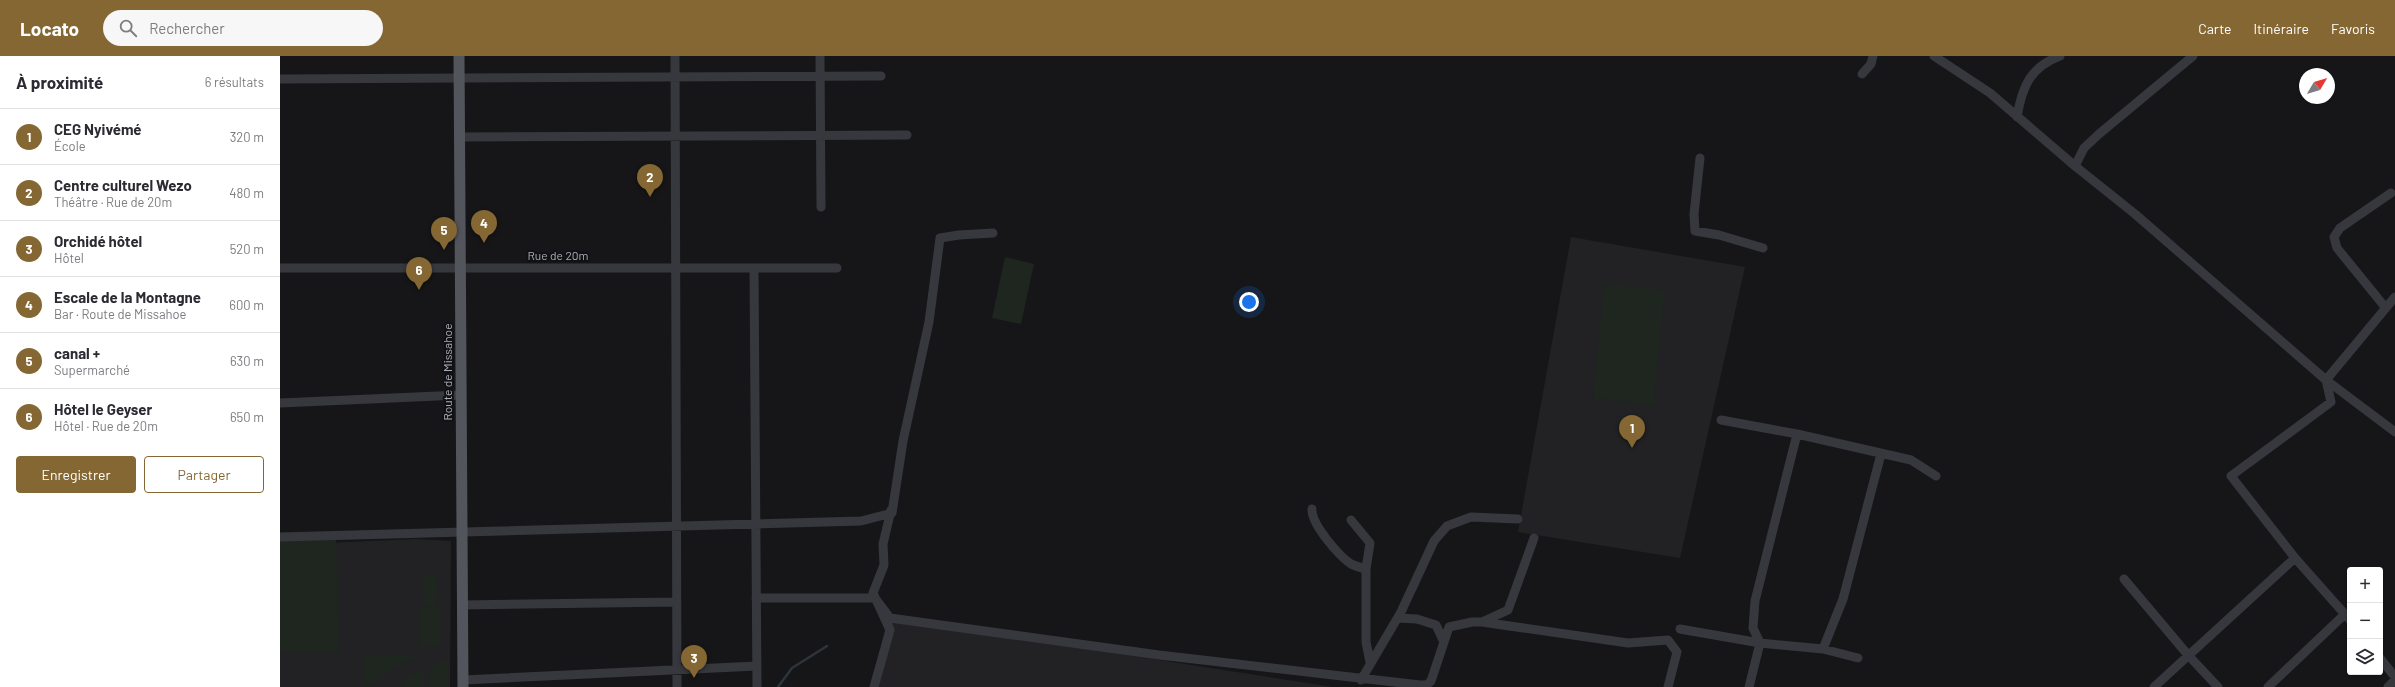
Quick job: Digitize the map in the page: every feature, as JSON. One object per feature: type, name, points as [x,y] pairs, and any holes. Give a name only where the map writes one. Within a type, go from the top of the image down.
[{"type":"main road","name":"Route de Missahoe","points":[[459,56],[463,683]]},
{"type":"street","points":[[675,56],[677,687]]},
{"type":"street","points":[[820,56],[821,207]]},
{"type":"street","points":[[1862,74],[1871,64],[1873,56]]},
{"type":"street","points":[[1934,56],[1990,93],[2075,166],[2134,214],[2326,380],[2394,428]]},
{"type":"street","points":[[2017,117],[2021,96],[2032,74],[2046,61],[2060,56]]},
{"type":"street","points":[[2075,166],[2084,148],[2099,134],[2193,56]]},
{"type":"street","points":[[280,79],[881,76]]},
{"type":"street","points":[[460,137],[906,135]]},
{"type":"street","points":[[1700,158],[1694,214],[1695,230],[1719,234],[1763,248]]},
{"type":"street","points":[[2385,307],[2337,248],[2334,237],[2340,228],[2391,192]]},
{"type":"street","points":[[280,537],[861,522],[892,513],[903,441],[929,322],[940,238],[959,235],[993,233]]},
{"type":"street","name":"Rue de 20m","points":[[280,268],[837,268]]},
{"type":"street","points":[[754,269],[757,687]]},
{"type":"street","points":[[2326,380],[2385,307],[2395,297]]},
{"type":"street","points":[[875,687],[890,630],[874,593],[884,565],[883,544],[918,402],[928,346]]},
{"type":"street","points":[[2268,687],[2347,617],[2295,558],[2231,476],[2331,402],[2326,380]]},
{"type":"street","points":[[280,403],[460,395]]},
{"type":"street","points":[[1721,420],[1797,434],[1911,460],[1936,476]]},
{"type":"street","points":[[1749,687],[1760,643],[1753,628],[1755,601],[1797,434]]},
{"type":"street","points":[[1823,649],[1843,599],[1881,454]]},
{"type":"street","points":[[1312,509],[1314,522],[1339,554],[1352,564],[1366,569]]},
{"type":"street","points":[[1361,680],[1370,662],[1398,618],[1434,541],[1447,526],[1471,518],[1518,519]]},
{"type":"street","points":[[1351,520],[1370,543],[1366,569],[1366,642],[1370,662]]},
{"type":"street","points":[[1482,622],[1508,610],[1534,538]]},
{"type":"street","points":[[2154,687],[2295,558]]},
{"type":"street","points":[[2124,579],[2188,656],[2218,687]]},
{"type":"street","points":[[756,598],[875,598],[890,618],[1361,680],[1427,685],[1431,681],[1449,627],[1452,625],[1482,622],[1628,643],[1668,640],[1677,652],[1668,687]]},
{"type":"street","points":[[462,605],[677,602]]},
{"type":"street","points":[[875,687],[890,618]]},
{"type":"street","points":[[1398,618],[1417,620],[1436,625],[1444,642]]},
{"type":"street","points":[[1680,629],[1760,643],[1823,649],[1858,658]]},
{"type":"street","points":[[2383,662],[2395,679],[2388,687]]},
{"type":"street","points":[[463,683],[757,666]]},
{"type":"shaded area","points":[[1571,237],[1745,267],[1680,558],[1518,532]]},
{"type":"shaded area","points":[[1005,257],[1034,264],[1021,324],[992,318]]},
{"type":"shaded area","points":[[1604,284],[1665,290],[1653,405],[1593,398]]},
{"type":"shaded area","points":[[280,538],[336,539],[339,651],[280,652]]},
{"type":"shaded area","points":[[416,539],[451,541],[450,687],[280,687],[280,545]]},
{"type":"shaded area","points":[[422,575],[437,575],[438,605],[423,605]]},
{"type":"shaded area","points":[[420,608],[440,608],[440,646],[419,646]]},
{"type":"shaded area","points":[[890,618],[1333,687],[874,687]]},
{"type":"shaded area","points":[[363,656],[419,656],[396,667],[374,684],[364,685]]},
{"type":"shaded area","points":[[448,660],[448,687],[428,687],[431,668]]},
{"type":"shaded area","points":[[424,672],[424,687],[405,687],[405,678],[414,673]]},
{"type":"waterway","points":[[778,687],[792,668],[827,646]]},
{"type":"place","name":"Centre culturel Wezo","points":[[650,197]]},
{"type":"place","name":"Escale de la Montagne","points":[[484,243]]},
{"type":"place","name":"canal +","points":[[444,250]]},
{"type":"place","name":"Hôtel le Geyser","points":[[419,290]]},
{"type":"place","name":"CEG Nyivémé","points":[[1632,448]]},
{"type":"place","name":"Orchidé hôtel","points":[[694,678]]}]
